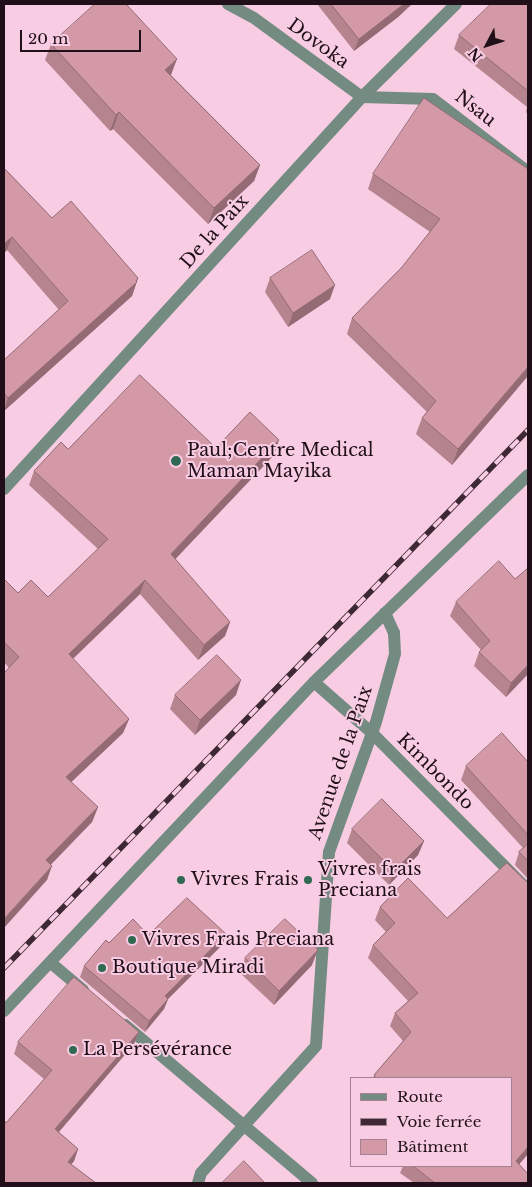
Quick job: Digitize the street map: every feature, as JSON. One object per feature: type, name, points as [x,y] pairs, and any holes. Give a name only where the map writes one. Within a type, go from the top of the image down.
[{"type":"street","name":"Dovoka","points":[[228,4],[254,18],[362,97]]},
{"type":"street","name":"De la Paix","points":[[4,488],[362,97],[456,4]]},
{"type":"street","name":"Nsau","points":[[362,97],[433,99],[528,172]]},
{"type":"street","points":[[4,1011],[314,682],[528,475]]},
{"type":"street","name":"Avenue de la Paix","points":[[198,1183],[202,1173],[316,1046],[329,852],[372,733],[395,654],[394,633],[385,613]]},
{"type":"street","name":"Kimbondo","points":[[314,682],[372,733],[528,890]]},
{"type":"street","points":[[51,963],[89,995]]},
{"type":"street","points":[[118,1020],[312,1183]]},
{"type":"building","points":[[95,4],[126,4],[177,59],[165,70],[260,165],[214,208],[119,112],[116,115],[51,44]]},
{"type":"building","points":[[331,4],[404,4],[359,39]]},
{"type":"building","points":[[491,4],[528,4],[528,91],[459,35]]},
{"type":"building","points":[[424,98],[528,169],[528,367],[458,449],[422,418],[436,401],[352,318],[402,267],[440,219],[373,174]]},
{"type":"building","points":[[4,168],[52,218],[71,201],[138,278],[137,282],[8,398],[4,393],[4,360],[68,301],[12,237],[4,244]]},
{"type":"building","points":[[312,250],[335,285],[293,313],[270,278]]},
{"type":"building","points":[[140,375],[216,448],[250,412],[279,440],[171,554],[230,622],[204,645],[145,580],[69,654],[129,719],[66,777],[98,807],[46,860],[52,866],[4,919],[4,673],[19,657],[4,642],[4,579],[18,593],[31,580],[48,597],[108,539],[34,471],[61,442],[68,449]]},
{"type":"building","points":[[499,561],[515,579],[528,568],[528,665],[511,683],[479,652],[490,641],[456,602]]},
{"type":"building","points":[[217,655],[241,680],[200,720],[175,695]]},
{"type":"building","points":[[502,733],[528,762],[528,835],[466,766]]},
{"type":"building","points":[[382,799],[424,841],[394,871],[352,829]]},
{"type":"building","points":[[528,844],[528,861],[519,852]]},
{"type":"building","points":[[507,863],[528,883],[528,1147],[516,1161],[528,1174],[528,1183],[435,1183],[414,1167],[512,1167],[512,1077],[376,1077],[374,1075],[411,1032],[395,1013],[418,993],[373,945],[395,923],[380,907],[408,878],[447,918]]},
{"type":"building","points":[[187,898],[226,934],[165,996],[168,999],[149,1021],[84,966],[106,940],[109,943],[133,919],[148,935]]},
{"type":"building","points":[[285,919],[318,950],[279,991],[245,958]]},
{"type":"building","points":[[74,977],[139,1032],[55,1129],[78,1149],[68,1162],[96,1183],[4,1183],[4,1120],[6,1123],[52,1070],[18,1042]]},
{"type":"building","points":[[244,1161],[265,1183],[222,1183]]},
{"type":"railway","points":[[4,968],[528,430]]},
{"type":"place","name":"Paul;Centre Medical Maman Mayika","points":[[176,461]]},
{"type":"place","name":"Vivres Frais","points":[[181,880]]},
{"type":"place","name":"Vivres frais Preciana","points":[[308,880]]},
{"type":"place","name":"Vivres Frais Preciana","points":[[132,940]]},
{"type":"place","name":"Boutique Miradi","points":[[102,968]]},
{"type":"place","name":"La Persévérance","points":[[73,1050]]}]
